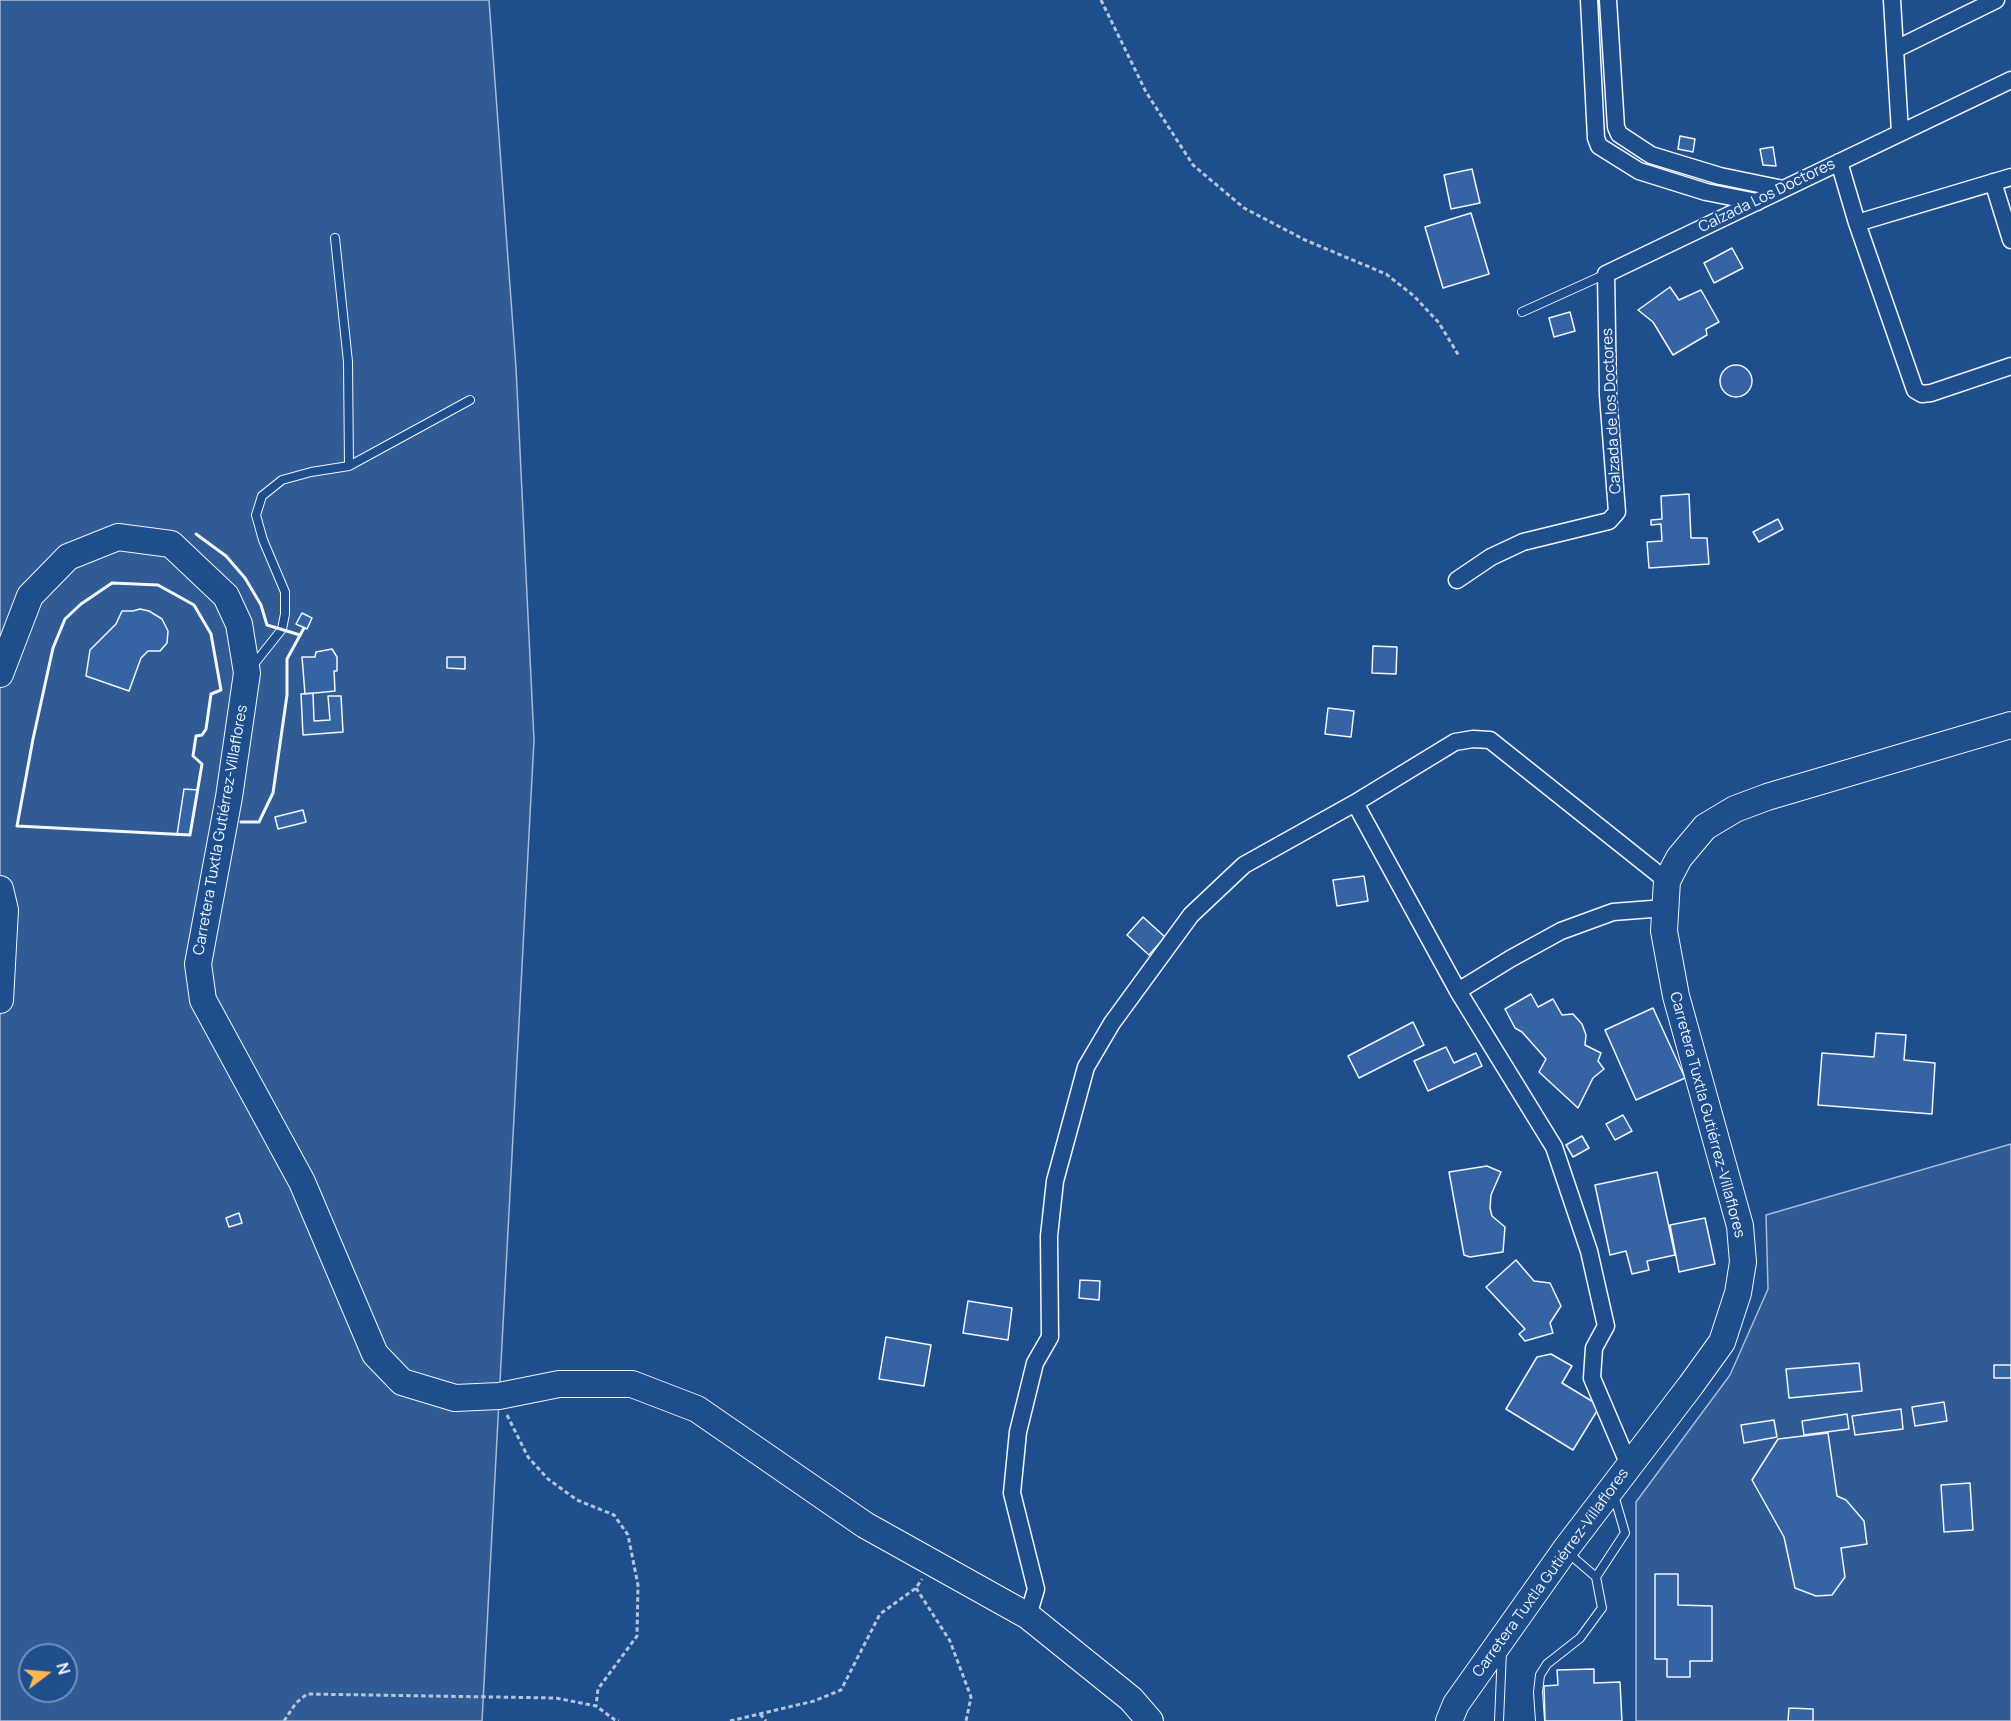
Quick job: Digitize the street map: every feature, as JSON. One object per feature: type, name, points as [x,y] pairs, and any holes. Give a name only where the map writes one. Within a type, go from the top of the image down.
[{"type":"main road","name":"Carretera Tuxtla Gutiérrez-Villaflores","points":[[0,674],[30,596],[68,557],[118,537],[171,544],[226,597],[239,624],[248,673],[229,796],[198,964],[203,1000],[302,1182],[375,1354],[402,1382],[455,1398],[499,1396],[559,1384],[632,1384],[697,1409],[865,1525],[1028,1616],[1131,1699],[1150,1721]]},
{"type":"main road","name":"Carretera Tuxtla Gutiérrez-Villaflores","points":[[1449,1721],[1456,1704],[1565,1550],[1722,1342],[1738,1293],[1743,1262],[1740,1226],[1674,987],[1664,932],[1667,881],[1679,858],[1705,827],[1735,809],[1767,797],[2011,725]]},
{"type":"main road","points":[[0,889],[5,910],[0,1000]]},
{"type":"street","points":[[1589,0],[1596,138],[1599,146],[1639,171],[1706,192],[1757,202]]},
{"type":"street","points":[[1608,0],[1616,127],[1619,134],[1651,155],[1720,176],[1783,189]]},
{"type":"street","points":[[1892,0],[1900,132]]},
{"type":"street","points":[[1896,50],[1996,0]]},
{"type":"street","name":"Calzada Los Doctores","points":[[1606,274],[2011,80]]},
{"type":"street","points":[[1639,171],[1651,155]]},
{"type":"street","points":[[1839,162],[1857,223],[1915,390],[1922,394],[1931,393],[2011,366]]},
{"type":"street","points":[[1857,223],[2011,177]]},
{"type":"street","points":[[1993,182],[2011,240]]},
{"type":"street","name":"Calzada de los Doctores","points":[[1457,580],[1491,556],[1523,542],[1609,521],[1617,512],[1608,395],[1606,274]]},
{"type":"street","points":[[1028,1616],[1036,1589],[1012,1493],[1018,1432],[1035,1364],[1050,1337],[1049,1236],[1055,1181],[1086,1067],[1112,1023],[1191,915],[1244,865],[1355,803],[1455,742],[1473,739],[1490,740],[1667,881]]},
{"type":"street","points":[[1355,803],[1458,991],[1554,1147],[1589,1251],[1606,1326],[1594,1348],[1592,1378],[1629,1465]]},
{"type":"street","points":[[1458,991],[1561,931],[1613,912],[1665,908]]},
{"type":"lane","points":[[335,238],[348,362],[349,466]]},
{"type":"lane","name":"Calzada Los Doctores","points":[[1522,312],[1606,274]]},
{"type":"lane","points":[[248,673],[282,629],[285,614],[285,592],[263,540],[256,515],[262,496],[282,480],[311,472],[349,466],[470,400]]},
{"type":"lane","points":[[1596,1578],[1625,1533],[1612,1489]]},
{"type":"lane","points":[[1540,1721],[1538,1692],[1540,1675],[1547,1664],[1580,1638],[1602,1608],[1596,1578],[1565,1550]]},
{"type":"lane","points":[[1499,1721],[1503,1638]]},
{"type":"path","points":[[1101,0],[1146,92],[1193,165],[1244,207],[1305,240],[1386,274],[1414,296],[1439,323],[1459,356]]},
{"type":"path","points":[[499,1396],[512,1428],[528,1457],[548,1479],[577,1500],[614,1515],[628,1535],[638,1585],[637,1636],[598,1689],[596,1706]]},
{"type":"path","points":[[730,1721],[814,1701],[841,1690],[880,1614],[916,1588],[933,1563]]},
{"type":"path","points":[[916,1588],[950,1641],[971,1697],[966,1721]]},
{"type":"path","points":[[284,1721],[296,1703],[307,1694],[556,1698],[596,1706],[615,1720],[620,1721]]},
{"type":"path","points":[[760,1714],[766,1721]]},
{"type":"shaded area","points":[[0,0],[489,0],[516,368],[534,740],[482,1721],[0,1721]]},
{"type":"shaded area","points":[[2011,1144],[2011,1721],[1636,1721],[1636,1502],[1730,1375],[1768,1289],[1766,1215]]},
{"type":"building","points":[[1680,136],[1695,139],[1693,152],[1678,149]]},
{"type":"building","points":[[1773,147],[1776,166],[1763,165],[1760,149]]},
{"type":"building","points":[[1472,169],[1480,203],[1451,209],[1444,175]]},
{"type":"building","points":[[1471,213],[1489,274],[1443,288],[1425,227]]},
{"type":"building","points":[[1732,248],[1743,268],[1714,283],[1704,263]]},
{"type":"building","points":[[1670,287],[1679,300],[1701,290],[1719,322],[1706,329],[1707,335],[1673,355],[1653,322],[1638,310]]},
{"type":"building","points":[[1570,312],[1575,331],[1554,337],[1549,318]]},
{"type":"building","points":[[1736,365],[1747,370],[1752,381],[1747,392],[1736,397],[1725,392],[1720,381],[1725,370]]},
{"type":"building","points":[[1689,494],[1691,538],[1707,538],[1709,564],[1649,568],[1647,542],[1662,541],[1661,524],[1651,525],[1651,520],[1662,519],[1661,496]]},
{"type":"building","points":[[1778,519],[1783,529],[1759,542],[1753,532]]},
{"type":"building","points":[[140,609],[149,611],[162,619],[168,631],[167,643],[160,651],[148,651],[141,658],[129,691],[86,676],[90,650],[116,624],[122,611]]},
{"type":"building","points":[[302,613],[312,618],[307,629],[296,624]]},
{"type":"building","points":[[1373,646],[1397,647],[1396,674],[1372,673]]},
{"type":"building","points":[[332,649],[337,657],[337,671],[334,671],[335,691],[305,694],[302,657],[315,657],[316,652]]},
{"type":"building","points":[[447,657],[465,657],[465,669],[447,668]]},
{"type":"building","points":[[313,693],[314,721],[330,720],[328,696],[341,696],[343,732],[303,735],[301,694]]},
{"type":"building","points":[[1328,708],[1354,711],[1351,737],[1325,734]]},
{"type":"building","points":[[184,789],[198,790],[190,835],[177,835]]},
{"type":"building","points":[[303,810],[306,822],[278,829],[275,817]]},
{"type":"building","points":[[1364,876],[1368,901],[1337,906],[1333,880]]},
{"type":"building","points":[[1143,917],[1165,937],[1149,955],[1127,935]]},
{"type":"building","points":[[1531,994],[1538,1007],[1553,999],[1562,1015],[1573,1014],[1582,1024],[1586,1035],[1585,1045],[1601,1053],[1598,1061],[1604,1069],[1593,1078],[1578,1108],[1539,1072],[1546,1059],[1522,1032],[1515,1028],[1505,1009]]},
{"type":"building","points":[[1653,1008],[1685,1078],[1636,1100],[1605,1030]]},
{"type":"building","points":[[1413,1022],[1424,1045],[1359,1078],[1348,1056]]},
{"type":"building","points":[[1876,1033],[1906,1035],[1904,1060],[1935,1063],[1932,1114],[1818,1105],[1822,1053],[1874,1057]]},
{"type":"building","points":[[1446,1047],[1454,1063],[1476,1053],[1482,1066],[1428,1091],[1414,1061]]},
{"type":"building","points":[[1623,1115],[1632,1131],[1615,1140],[1606,1124]]},
{"type":"building","points":[[1582,1136],[1589,1148],[1573,1157],[1566,1145]]},
{"type":"building","points":[[1487,1166],[1501,1172],[1491,1195],[1490,1208],[1492,1216],[1505,1227],[1503,1252],[1470,1257],[1464,1255],[1449,1172]]},
{"type":"building","points":[[1657,1172],[1675,1255],[1647,1261],[1649,1270],[1632,1274],[1626,1251],[1610,1255],[1595,1185]]},
{"type":"building","points":[[239,1213],[242,1223],[229,1227],[226,1218]]},
{"type":"building","points":[[1705,1218],[1715,1264],[1679,1272],[1670,1225]]},
{"type":"building","points":[[1516,1260],[1534,1281],[1550,1283],[1561,1306],[1550,1323],[1553,1333],[1525,1341],[1519,1334],[1525,1329],[1486,1287]]},
{"type":"building","points":[[1080,1280],[1100,1281],[1099,1300],[1079,1298]]},
{"type":"building","points":[[968,1301],[1012,1308],[1008,1340],[963,1333]]},
{"type":"building","points":[[886,1337],[931,1345],[924,1386],[879,1379]]},
{"type":"building","points":[[1551,1354],[1572,1366],[1562,1383],[1600,1406],[1573,1450],[1506,1409],[1537,1357]]},
{"type":"building","points":[[1859,1363],[1862,1391],[1789,1398],[1786,1369]]},
{"type":"building","points":[[1994,1365],[2011,1365],[2011,1378],[1994,1378]]},
{"type":"building","points":[[1944,1402],[1947,1421],[1915,1426],[1912,1407]]},
{"type":"building","points":[[1901,1409],[1903,1429],[1855,1435],[1852,1416]]},
{"type":"building","points":[[1847,1414],[1849,1429],[1804,1435],[1802,1421]]},
{"type":"building","points":[[1774,1420],[1777,1437],[1744,1443],[1741,1425]]},
{"type":"building","points":[[1828,1433],[1837,1496],[1846,1500],[1864,1521],[1867,1544],[1841,1548],[1845,1577],[1832,1595],[1816,1596],[1795,1588],[1784,1537],[1752,1480],[1778,1439]]},
{"type":"building","points":[[1970,1483],[1973,1530],[1944,1532],[1941,1485]]},
{"type":"building","points":[[1655,1574],[1678,1574],[1678,1605],[1712,1606],[1712,1661],[1690,1661],[1690,1677],[1667,1677],[1667,1659],[1655,1659]]},
{"type":"building","points":[[1594,1669],[1594,1683],[1620,1682],[1622,1721],[1545,1721],[1544,1686],[1558,1685],[1557,1670]]},
{"type":"building","points":[[1789,1708],[1813,1709],[1813,1721],[1788,1721]]},
{"type":"wall","points":[[196,534],[226,556],[245,578],[261,605],[267,625],[300,635]]},
{"type":"wall","points":[[112,583],[158,585],[194,605],[211,634],[221,690],[211,694],[206,729],[202,735],[196,736],[193,756],[202,764],[190,835],[17,826],[53,648],[65,619],[81,604],[112,583]]},
{"type":"wall","points":[[241,822],[259,822],[273,793],[287,695],[287,659],[304,628]]}]
